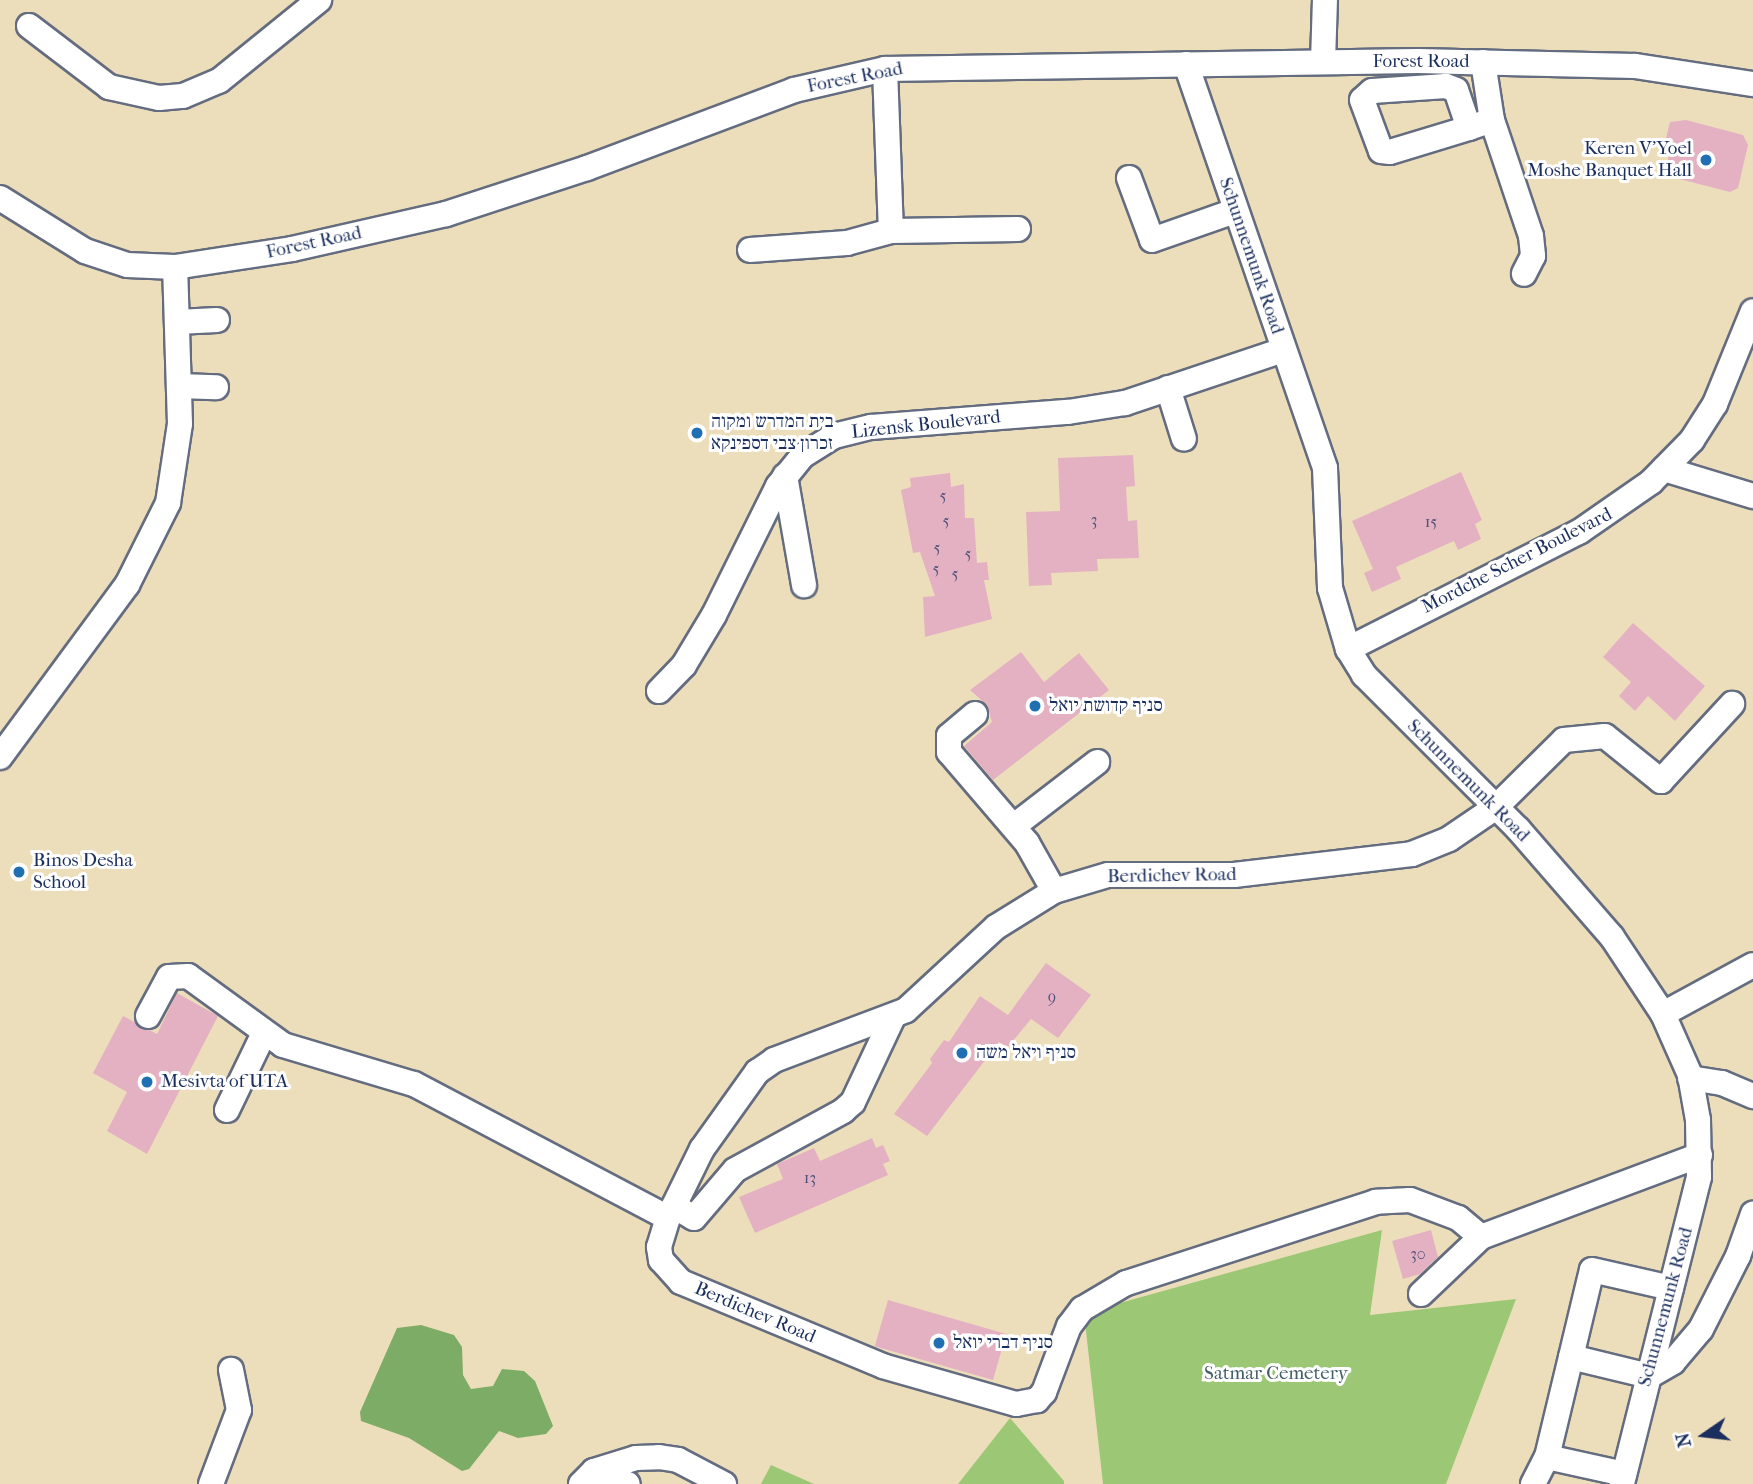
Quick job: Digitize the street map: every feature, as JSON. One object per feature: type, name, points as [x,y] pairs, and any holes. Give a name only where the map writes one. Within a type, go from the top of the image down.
[{"type":"street","points":[[29,26],[108,87],[159,98],[183,96],[219,82],[319,0]]},
{"type":"street","points":[[1323,62],[1325,0]]},
{"type":"street","points":[[1371,61],[1372,91]]},
{"type":"street","name":"Forest Road","points":[[0,198],[85,251],[127,265],[174,267],[292,249],[446,214],[587,168],[794,90],[885,69],[1371,61],[1483,62],[1675,69],[1753,84]]},
{"type":"street","points":[[1483,62],[1492,120],[1531,236],[1533,256],[1524,274]]},
{"type":"street","name":"Schunnemunk Road","points":[[1185,64],[1325,468],[1329,577],[1348,649],[1364,675],[1496,807],[1612,937],[1663,1014],[1690,1078],[1700,1155],[1699,1177],[1623,1479]]},
{"type":"street","points":[[885,69],[891,232]]},
{"type":"street","points":[[1468,128],[1456,90],[1446,86],[1372,91],[1363,100],[1381,151],[1468,128],[1492,120]]},
{"type":"street","points":[[1129,178],[1152,240],[1235,211]]},
{"type":"street","points":[[750,250],[847,243],[891,232],[1018,229]]},
{"type":"street","points":[[0,757],[127,584],[168,503],[180,424],[174,267]]},
{"type":"street","name":"Mordche Scher Boulevard","points":[[1348,649],[1579,532],[1620,507],[1664,469],[1692,440],[1715,404],[1747,341],[1753,311]]},
{"type":"street","points":[[177,322],[217,320]]},
{"type":"street","name":"Lizensk Boulevard","points":[[659,691],[684,665],[714,615],[785,477],[802,456],[834,436],[871,427],[1068,412],[1125,403],[1283,350]]},
{"type":"street","points":[[179,386],[216,387]]},
{"type":"street","points":[[1168,388],[1184,439]]},
{"type":"street","points":[[1664,469],[1753,496]]},
{"type":"street","points":[[785,477],[804,585]]},
{"type":"street","name":"Berdichev Road","points":[[1481,1237],[1458,1218],[1409,1200],[1376,1202],[1126,1283],[1082,1309],[1069,1326],[1044,1392],[1037,1400],[1016,1404],[883,1366],[681,1282],[662,1260],[659,1247],[671,1212],[702,1149],[757,1072],[774,1060],[906,1010],[996,927],[1054,891],[1108,875],[1234,875],[1412,854],[1449,839],[1496,807],[1564,740],[1605,736],[1661,781],[1732,704]]},
{"type":"street","points":[[975,714],[949,736],[949,752],[1014,826],[1054,891]]},
{"type":"street","points":[[1014,826],[1097,762]]},
{"type":"street","points":[[1663,1014],[1753,965]]},
{"type":"street","points":[[148,1016],[169,977],[188,976],[217,993],[264,1033],[283,1045],[414,1084],[671,1212],[694,1218],[735,1170],[843,1111],[853,1102],[893,1017]]},
{"type":"street","points":[[227,1110],[264,1033]]},
{"type":"street","points":[[1690,1078],[1721,1083],[1753,1097]]},
{"type":"street","points":[[1421,1294],[1481,1237],[1700,1155]]},
{"type":"street","points":[[1571,1357],[1649,1376],[1672,1362],[1701,1329],[1738,1256],[1753,1214]]},
{"type":"street","points":[[1533,1484],[1547,1457],[1592,1270],[1671,1288]]},
{"type":"street","points":[[211,1484],[239,1410],[231,1370]]},
{"type":"street","points":[[588,1477],[636,1458],[670,1457],[724,1484]]},
{"type":"street","points":[[1547,1457],[1623,1479]]},
{"type":"street","points":[[588,1477],[628,1484]]},
{"type":"green space","name":"Satmar Cemetery","points":[[1382,1230],[1370,1315],[1516,1299],[1446,1484],[1103,1484],[1084,1313]]},
{"type":"green space","points":[[421,1325],[454,1335],[462,1347],[463,1375],[471,1389],[493,1386],[502,1369],[524,1371],[535,1381],[553,1426],[546,1434],[518,1438],[499,1431],[469,1469],[462,1471],[409,1438],[361,1421],[360,1412],[397,1328]]},
{"type":"green space","points":[[1010,1418],[1064,1481],[1064,1484],[958,1484]]},
{"type":"green space","points":[[771,1465],[814,1484],[761,1484]]},
{"type":"building","name":"Keren V'Yoel Moshe Banquet Hall","points":[[1686,120],[1743,135],[1748,145],[1738,188],[1730,192],[1664,175],[1672,144],[1665,142],[1670,122]]},
{"type":"building","points":[[1133,455],[1135,486],[1126,487],[1128,521],[1137,520],[1139,558],[1097,559],[1098,571],[1051,573],[1052,585],[1029,586],[1026,512],[1060,511],[1058,458]]},
{"type":"building","points":[[1461,472],[1482,520],[1475,524],[1481,539],[1458,550],[1454,541],[1396,567],[1401,579],[1372,592],[1364,573],[1373,569],[1352,521]]},
{"type":"building","points":[[950,473],[951,487],[964,484],[965,518],[974,518],[977,563],[987,562],[989,580],[984,580],[992,619],[925,637],[923,597],[935,596],[920,552],[913,553],[901,490],[911,487],[910,478]]},
{"type":"building","points":[[1633,623],[1705,686],[1675,721],[1648,696],[1635,711],[1619,696],[1631,682],[1603,657]]},
{"type":"building","name":"סניף קדושת יואל","points":[[1021,652],[1044,682],[1079,653],[1109,690],[993,780],[964,746],[992,722],[987,705],[970,690]]},
{"type":"building","name":"סניף ויאל משה","points":[[1046,963],[1091,995],[1058,1038],[1031,1019],[1007,1048],[999,1042],[927,1136],[894,1114],[932,1063],[930,1059],[944,1040],[949,1042],[980,996],[1008,1015]]},
{"type":"building","name":"Mesivta of UTA","points":[[177,993],[218,1016],[147,1154],[107,1131],[127,1092],[93,1073],[123,1016],[157,1034]]},
{"type":"building","points":[[872,1138],[876,1148],[883,1145],[890,1161],[883,1164],[888,1175],[755,1233],[739,1197],[783,1179],[777,1164],[814,1148],[820,1161]]},
{"type":"building","points":[[1431,1230],[1438,1257],[1420,1274],[1403,1279],[1392,1241]]},
{"type":"building","name":"סניף דברי יואל","points":[[888,1300],[1006,1334],[993,1380],[875,1346]]},
{"type":"place","name":"Keren V'Yoel Moshe Banquet Hall","points":[[1706,160]]},
{"type":"place","name":"בית המדרש ומקוה זכרון צבי דספינקא","points":[[697,433]]},
{"type":"place","name":"סניף קדושת יואל","points":[[1035,706]]},
{"type":"place","name":"Binos Desha School","points":[[19,872]]},
{"type":"place","name":"סניף ויאל משה","points":[[962,1053]]},
{"type":"place","name":"Mesivta of UTA","points":[[147,1082]]},
{"type":"place","name":"סניף דברי יואל","points":[[939,1343]]}]
